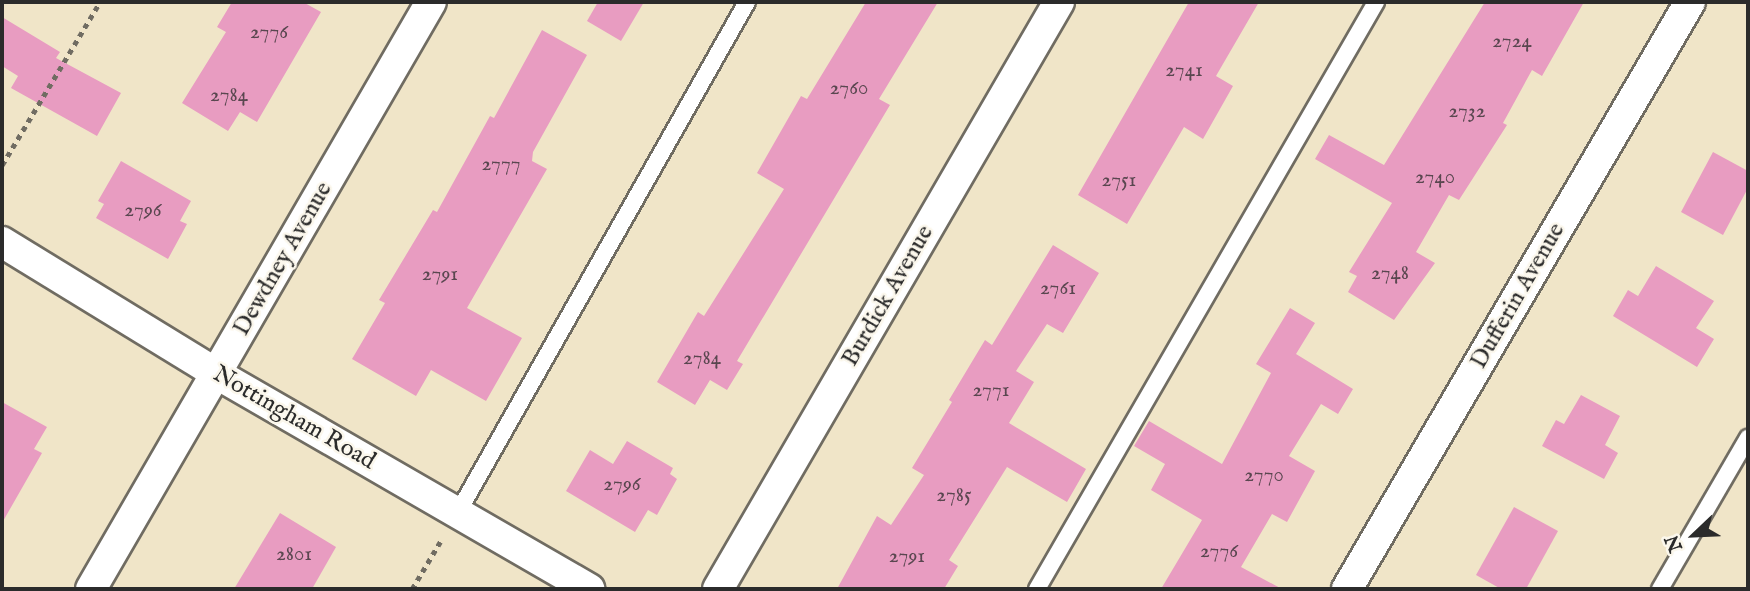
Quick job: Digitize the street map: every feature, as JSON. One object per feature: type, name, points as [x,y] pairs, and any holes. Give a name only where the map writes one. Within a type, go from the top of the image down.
[{"type":"street","name":"Dewdney Avenue","points":[[91,589],[432,2]]},
{"type":"street","name":"Burdick Avenue","points":[[718,589],[1059,2]]},
{"type":"street","name":"Dufferin Avenue","points":[[1347,589],[1690,2]]},
{"type":"street","name":"Nottingham Road","points":[[2,242],[217,373],[589,589]]},
{"type":"lane","points":[[457,514],[747,2]]},
{"type":"lane","points":[[1037,589],[1376,2]]},
{"type":"lane","points":[[1660,589],[1748,438]]},
{"type":"path","points":[[2,165],[100,2]]},
{"type":"path","points":[[412,589],[457,514]]},
{"type":"building","points":[[232,2],[303,2],[321,12],[257,122],[240,112],[228,131],[182,103],[226,32],[217,27]]},
{"type":"building","points":[[598,2],[644,2],[621,41],[587,21]]},
{"type":"building","points":[[866,2],[938,2],[879,99],[890,105],[737,361],[743,364],[727,390],[710,380],[695,405],[657,382],[698,312],[704,316],[784,189],[757,173],[801,96],[807,99]]},
{"type":"building","points":[[1189,2],[1259,2],[1216,76],[1233,86],[1203,139],[1184,127],[1127,224],[1078,195]]},
{"type":"building","points":[[1485,2],[1584,2],[1542,76],[1532,70],[1503,123],[1507,125],[1459,200],[1449,195],[1416,252],[1435,263],[1394,320],[1348,292],[1357,276],[1349,272],[1392,203],[1315,159],[1329,135],[1384,165]]},
{"type":"building","points":[[2,17],[60,52],[56,58],[121,93],[97,136],[11,88],[18,76],[2,66]]},
{"type":"building","points":[[542,30],[587,55],[533,152],[532,161],[547,169],[467,308],[522,338],[486,401],[431,370],[416,396],[352,359],[385,303],[379,300],[433,210],[437,212],[490,116],[494,118]]},
{"type":"building","points":[[1713,152],[1748,171],[1748,188],[1723,235],[1681,212]]},
{"type":"building","points":[[121,161],[191,201],[180,221],[187,224],[168,259],[96,218],[104,204],[98,201]]},
{"type":"building","points":[[1053,245],[1099,273],[1063,333],[1047,324],[1016,371],[1034,382],[1009,423],[1086,469],[1067,502],[1007,467],[949,560],[958,566],[944,589],[837,589],[877,516],[891,525],[924,475],[912,468],[952,402],[949,400],[985,340],[992,345]]},
{"type":"building","points":[[1656,266],[1714,301],[1696,328],[1714,339],[1697,367],[1613,316],[1628,290],[1638,296]]},
{"type":"building","points":[[1290,308],[1315,323],[1296,354],[1353,389],[1338,414],[1321,404],[1289,456],[1315,471],[1287,522],[1272,514],[1241,567],[1282,589],[1161,589],[1202,520],[1151,490],[1165,464],[1134,446],[1149,421],[1222,464],[1271,373],[1256,364]]},
{"type":"building","points":[[1581,395],[1620,416],[1605,445],[1618,453],[1604,479],[1542,446],[1556,420],[1564,424]]},
{"type":"building","points":[[2,402],[47,427],[34,449],[42,453],[2,523]]},
{"type":"building","points":[[627,441],[673,468],[670,474],[677,479],[657,515],[648,510],[635,532],[566,491],[590,450],[613,464]]},
{"type":"building","points":[[1514,507],[1558,531],[1526,589],[1501,589],[1476,575]]},
{"type":"building","points":[[280,513],[336,547],[312,589],[234,589]]}]
